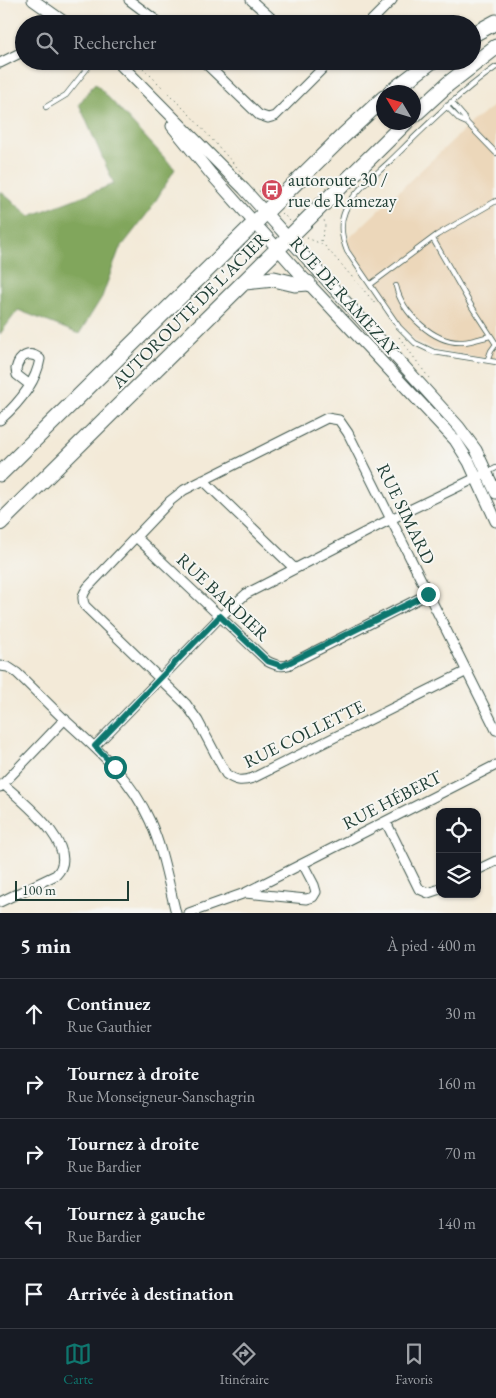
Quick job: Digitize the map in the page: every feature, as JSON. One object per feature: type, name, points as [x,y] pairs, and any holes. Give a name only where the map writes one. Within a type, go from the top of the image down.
[{"type":"highway","points":[[481,30],[496,22]]},
{"type":"highway","points":[[481,59],[496,47]]},
{"type":"highway","points":[[400,85],[420,70]]},
{"type":"highway","points":[[421,109],[466,70]]},
{"type":"highway","name":"AUTOROUTE DE L'ACIER","points":[[0,474],[376,105]]},
{"type":"highway","name":"AUTOROUTE DE L'ACIER","points":[[0,523],[398,130]]},
{"type":"highway","points":[[245,282],[274,279],[295,284],[308,283]]},
{"type":"street","points":[[33,0],[49,15]]},
{"type":"street","points":[[129,0],[149,15]]},
{"type":"street","points":[[251,0],[268,15]]},
{"type":"street","points":[[377,15],[392,0]]},
{"type":"street","points":[[0,63],[15,56]]},
{"type":"street","name":"RUE DE RAMEZAY","points":[[125,70],[211,174],[260,218],[291,237],[465,434],[480,458],[496,493]]},
{"type":"street","points":[[212,70],[259,115],[268,118],[275,116],[318,70]]},
{"type":"street","name":"RUE DE RAMEZAY","points":[[291,237],[308,283],[447,431],[464,454],[486,473],[496,520]]},
{"type":"street","points":[[0,420],[18,403],[30,385]]},
{"type":"street","name":"RUE SIMARD","points":[[203,480],[327,418],[339,420],[348,433],[496,730]]},
{"type":"street","points":[[95,746],[220,616],[246,594],[391,519],[486,473]]},
{"type":"street","points":[[136,537],[170,501],[184,490],[203,480],[294,568]]},
{"type":"street","name":"RUE COLLETTE","points":[[136,537],[88,587],[83,594],[82,600],[85,606],[186,704],[198,721],[226,774],[234,780],[243,782],[467,671]]},
{"type":"street","name":"RUE BARDIER","points":[[136,537],[267,661],[282,666],[428,594]]},
{"type":"street","points":[[4,666],[17,673],[95,746],[119,772],[140,803],[156,837],[176,913]]},
{"type":"street","points":[[0,902],[56,875],[63,868],[64,857],[57,840],[44,822],[2,786],[65,719]]},
{"type":"street","name":"RUE HÉBERT","points":[[189,913],[245,893],[496,765]]},
{"type":"street","points":[[386,822],[419,889],[428,893],[436,890]]},
{"type":"street","points":[[481,868],[496,861]]},
{"type":"street","name":"RUE HÉBERT","points":[[245,893],[306,899],[313,896],[316,892],[314,885],[303,864]]},
{"type":"lane","points":[[496,67],[446,106],[351,200],[344,213],[341,225],[347,251],[400,327],[414,343],[434,352],[496,361]]},
{"type":"lane","points":[[46,106],[66,95],[86,70]]},
{"type":"lane","points":[[451,102],[467,123],[496,154]]},
{"type":"lane","points":[[446,106],[460,120],[467,123]]},
{"type":"lane","points":[[371,284],[433,238],[496,201]]},
{"type":"lane","points":[[433,238],[496,344],[488,360]]},
{"type":"lane","points":[[396,286],[398,294],[413,316],[429,332],[455,342],[464,342],[490,336]]},
{"type":"path","points":[[145,70],[232,159],[245,176]]},
{"type":"path","points":[[264,192],[268,187],[272,190]]},
{"type":"path","points":[[257,190],[264,192],[267,196]]},
{"type":"path","name":"RUE DE RAMEZAY","points":[[281,212],[291,237],[321,242],[375,304]]},
{"type":"path","points":[[321,242],[326,223],[322,216]]},
{"type":"path","name":"RUE DE RAMEZAY","points":[[395,332],[432,383]]},
{"type":"shaded area","points":[[496,104],[496,357],[491,359],[435,350],[416,342],[401,326],[345,242],[470,124]]},
{"type":"green space","points":[[95,83],[175,169],[150,210],[119,250],[102,297],[79,334],[18,310],[0,334],[0,191],[30,216],[114,184],[79,104]]},
{"type":"place","name":"autoroute 30 / rue de Ramezay","points":[[272,190]]},
{"type":"route","points":[[115,767],[95,746],[220,616],[267,661],[274,665],[282,666],[288,665],[428,594]]}]
